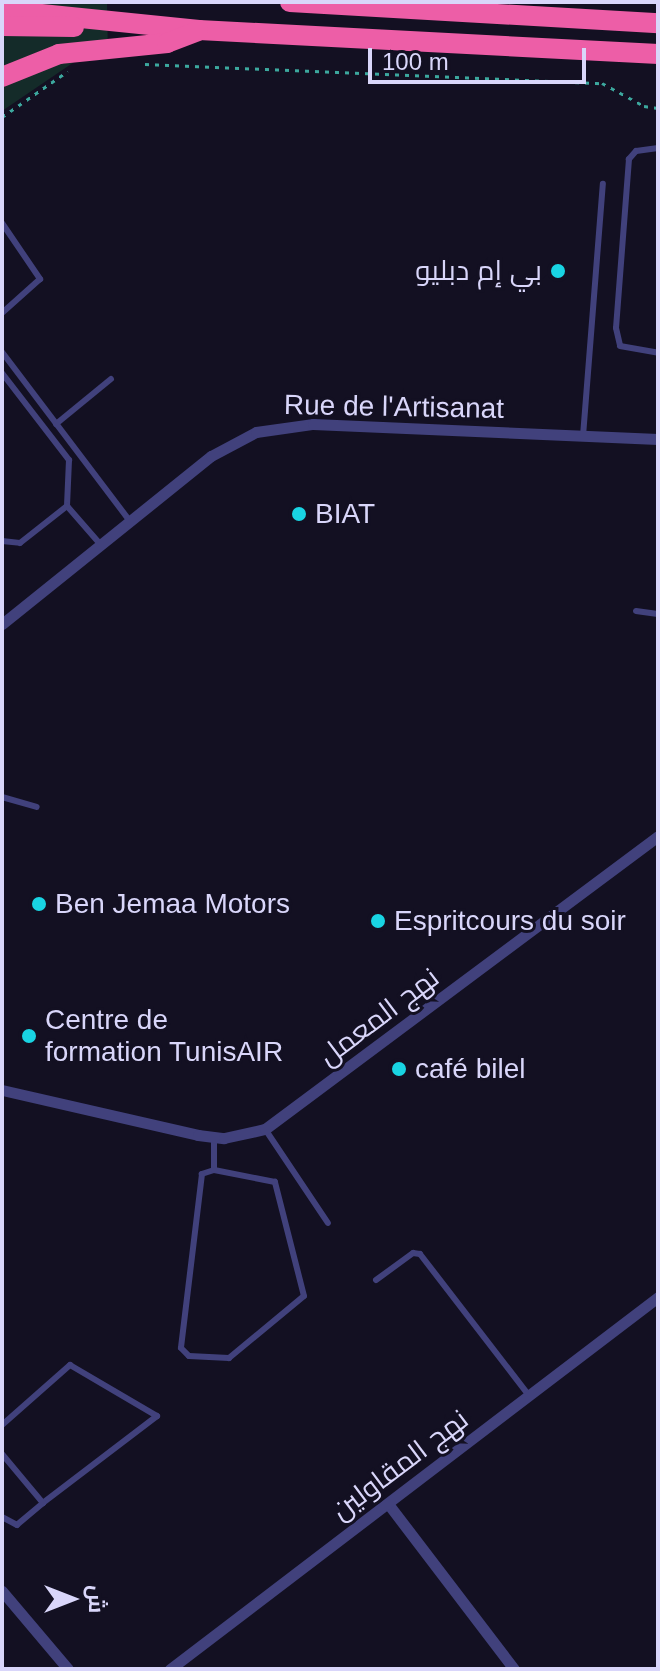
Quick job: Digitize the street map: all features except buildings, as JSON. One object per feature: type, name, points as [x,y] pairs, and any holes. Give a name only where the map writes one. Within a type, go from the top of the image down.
[{"type":"highway","points":[[290,2],[545,13],[658,23]]},
{"type":"highway","points":[[501,2],[545,13]]},
{"type":"highway","points":[[2,10],[199,30],[658,54]]},
{"type":"highway","points":[[2,26],[122,22]]},
{"type":"highway","points":[[2,77],[59,54],[167,43],[199,30]]},
{"type":"street","name":"Rue de l'Artisanat","points":[[2,624],[211,456],[280,426],[658,439]]},
{"type":"street","name":"نهج المعمل","points":[[2,1090],[214,1137],[265,1129],[658,836]]},
{"type":"street","name":"نهج المقاولين","points":[[170,1669],[658,1297]]},
{"type":"street","points":[[389,1505],[514,1669]]},
{"type":"street","points":[[2,1591],[68,1669]]},
{"type":"lane","points":[[658,148],[636,151],[629,159],[616,328],[620,346],[658,353]]},
{"type":"lane","points":[[583,436],[603,184]]},
{"type":"lane","points":[[2,223],[40,279],[2,313]]},
{"type":"lane","points":[[2,352],[130,521]]},
{"type":"lane","points":[[2,373],[69,460],[67,506],[101,545]]},
{"type":"lane","points":[[56,424],[111,379]]},
{"type":"lane","points":[[2,541],[20,543],[67,506]]},
{"type":"lane","points":[[636,611],[658,614]]},
{"type":"lane","points":[[2,797],[37,807]]},
{"type":"lane","points":[[265,1129],[328,1223]]},
{"type":"lane","points":[[214,1137],[214,1170]]},
{"type":"lane","points":[[214,1170],[275,1182],[304,1296],[229,1358],[189,1356],[181,1348],[202,1174],[214,1170]]},
{"type":"lane","points":[[376,1280],[413,1253],[420,1254],[530,1397]]},
{"type":"lane","points":[[2,1425],[70,1365],[157,1416],[17,1525],[2,1517]]},
{"type":"lane","points":[[2,1454],[43,1503]]},
{"type":"path","points":[[2,117],[80,63]]},
{"type":"path","points":[[134,63],[602,83],[658,108]]},
{"type":"green space","points":[[2,2],[107,2],[108,55],[83,56],[2,111]]},
{"type":"place","name":"بي إم دبليو","points":[[558,271]]},
{"type":"place","name":"BIAT","points":[[299,514]]},
{"type":"place","name":"Ben Jemaa Motors","points":[[39,904]]},
{"type":"place","name":"Espritcours du soir","points":[[378,921]]},
{"type":"place","name":"Centre de formation TunisAIR","points":[[29,1036]]},
{"type":"place","name":"café bilel","points":[[399,1069]]}]
